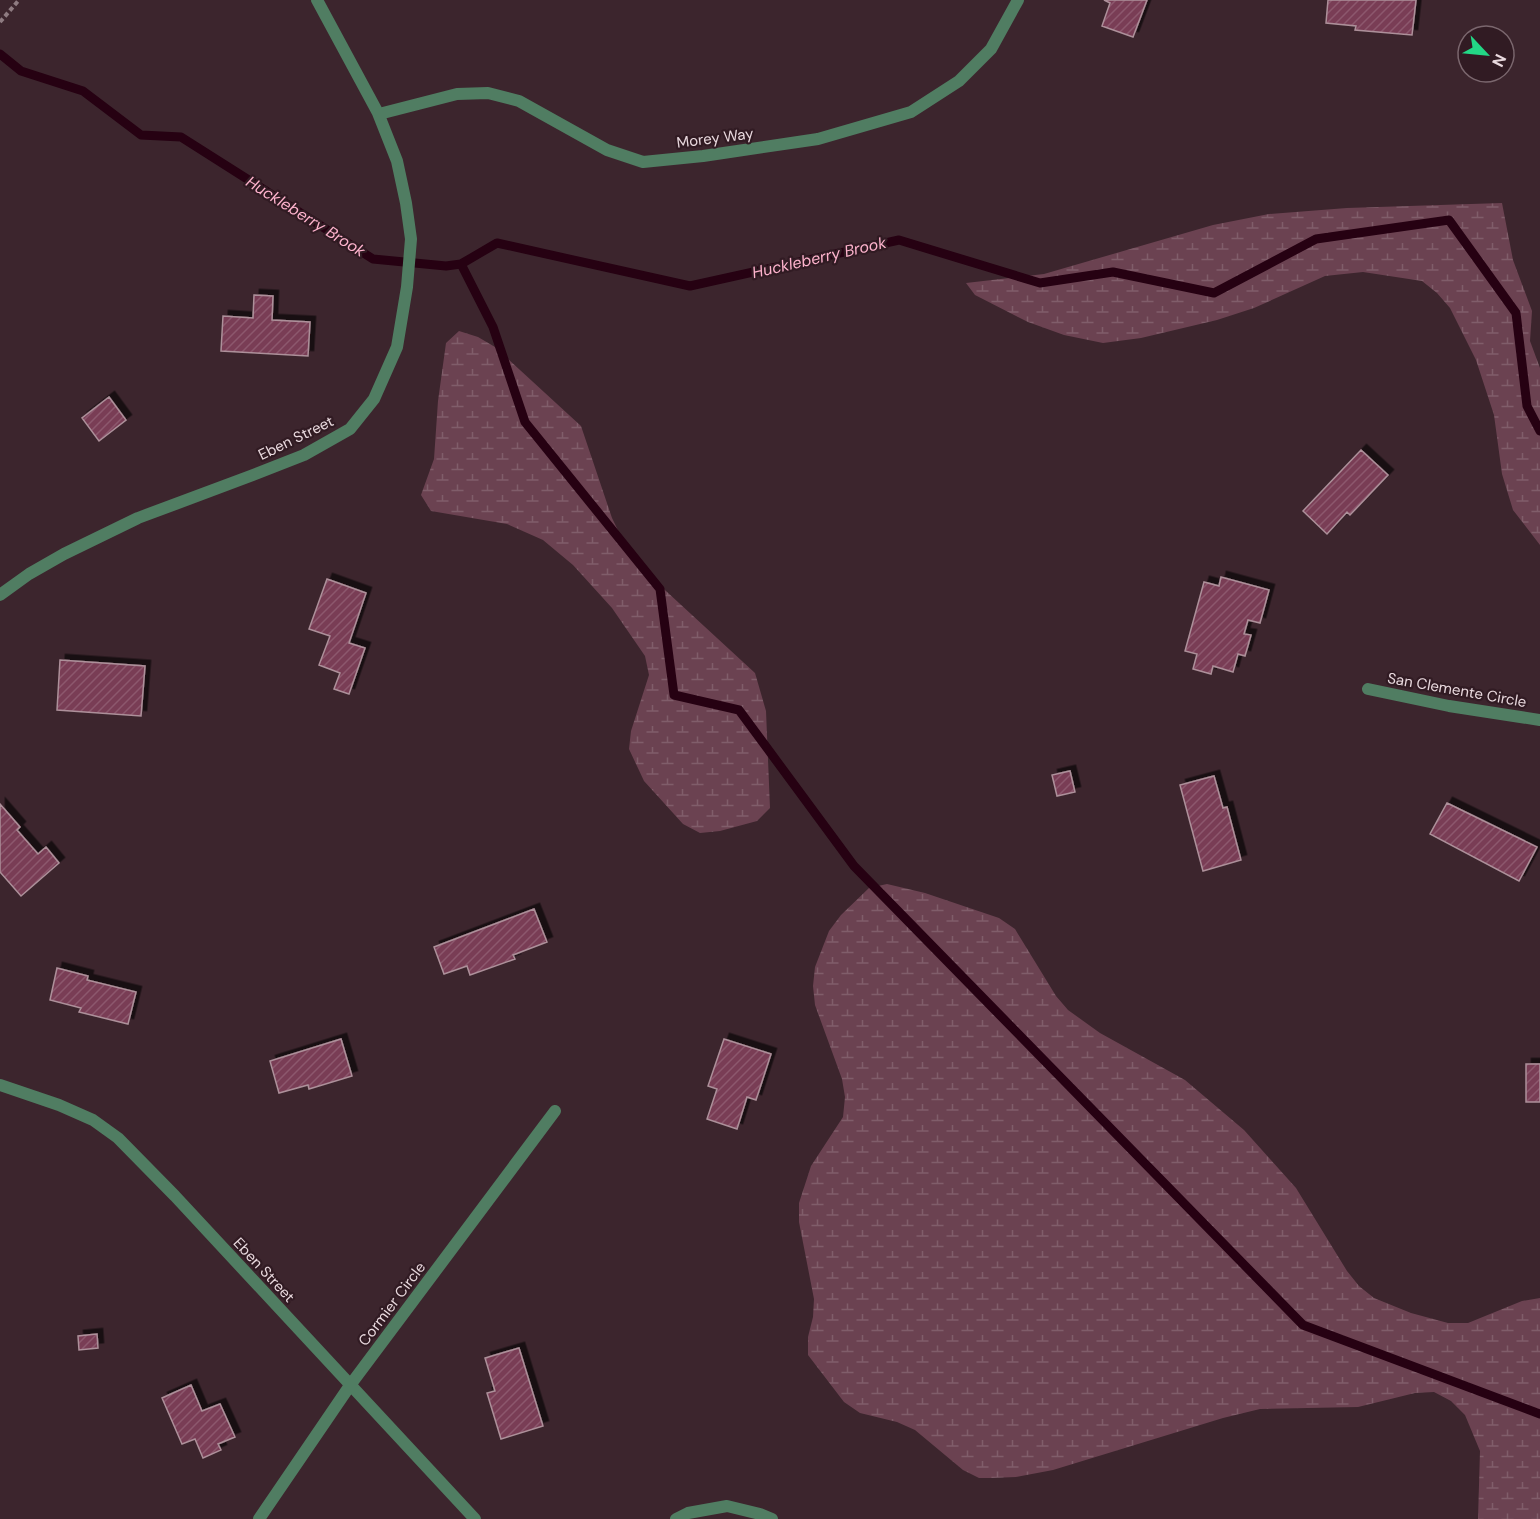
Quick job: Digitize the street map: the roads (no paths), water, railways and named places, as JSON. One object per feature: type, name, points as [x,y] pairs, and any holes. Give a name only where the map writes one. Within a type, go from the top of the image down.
[{"type":"street","name":"Eben Street","points":[[0,595],[29,574],[73,549],[138,518],[304,455],[350,429],[374,399],[397,347],[407,287],[411,239],[406,203],[397,161],[379,114],[317,0]]},
{"type":"street","name":"Morey Way","points":[[379,114],[457,94],[488,93],[519,101],[607,150],[643,162],[703,156],[818,139],[911,112],[959,81],[991,49],[1018,0]]},
{"type":"street","name":"San Clemente Circle","points":[[1368,689],[1449,706],[1540,720]]},
{"type":"street","name":"Eben Street","points":[[0,1085],[59,1105],[93,1120],[118,1138],[175,1196],[475,1519]]},
{"type":"street","name":"Cormier Circle","points":[[259,1519],[351,1384],[555,1111]]},
{"type":"street","points":[[676,1519],[688,1513],[727,1506],[772,1519]]},
{"type":"waterway","name":"Huckleberry Brook","points":[[0,54],[21,71],[83,91],[141,135],[181,137],[373,259],[446,266],[461,264],[497,243],[690,286],[899,240],[1040,283],[1113,272],[1214,293],[1316,239],[1449,220],[1516,313],[1527,406],[1540,431]]},
{"type":"waterway","points":[[461,264],[493,327],[525,422],[660,589],[674,695],[739,710],[854,866],[1303,1325],[1540,1414]]}]
